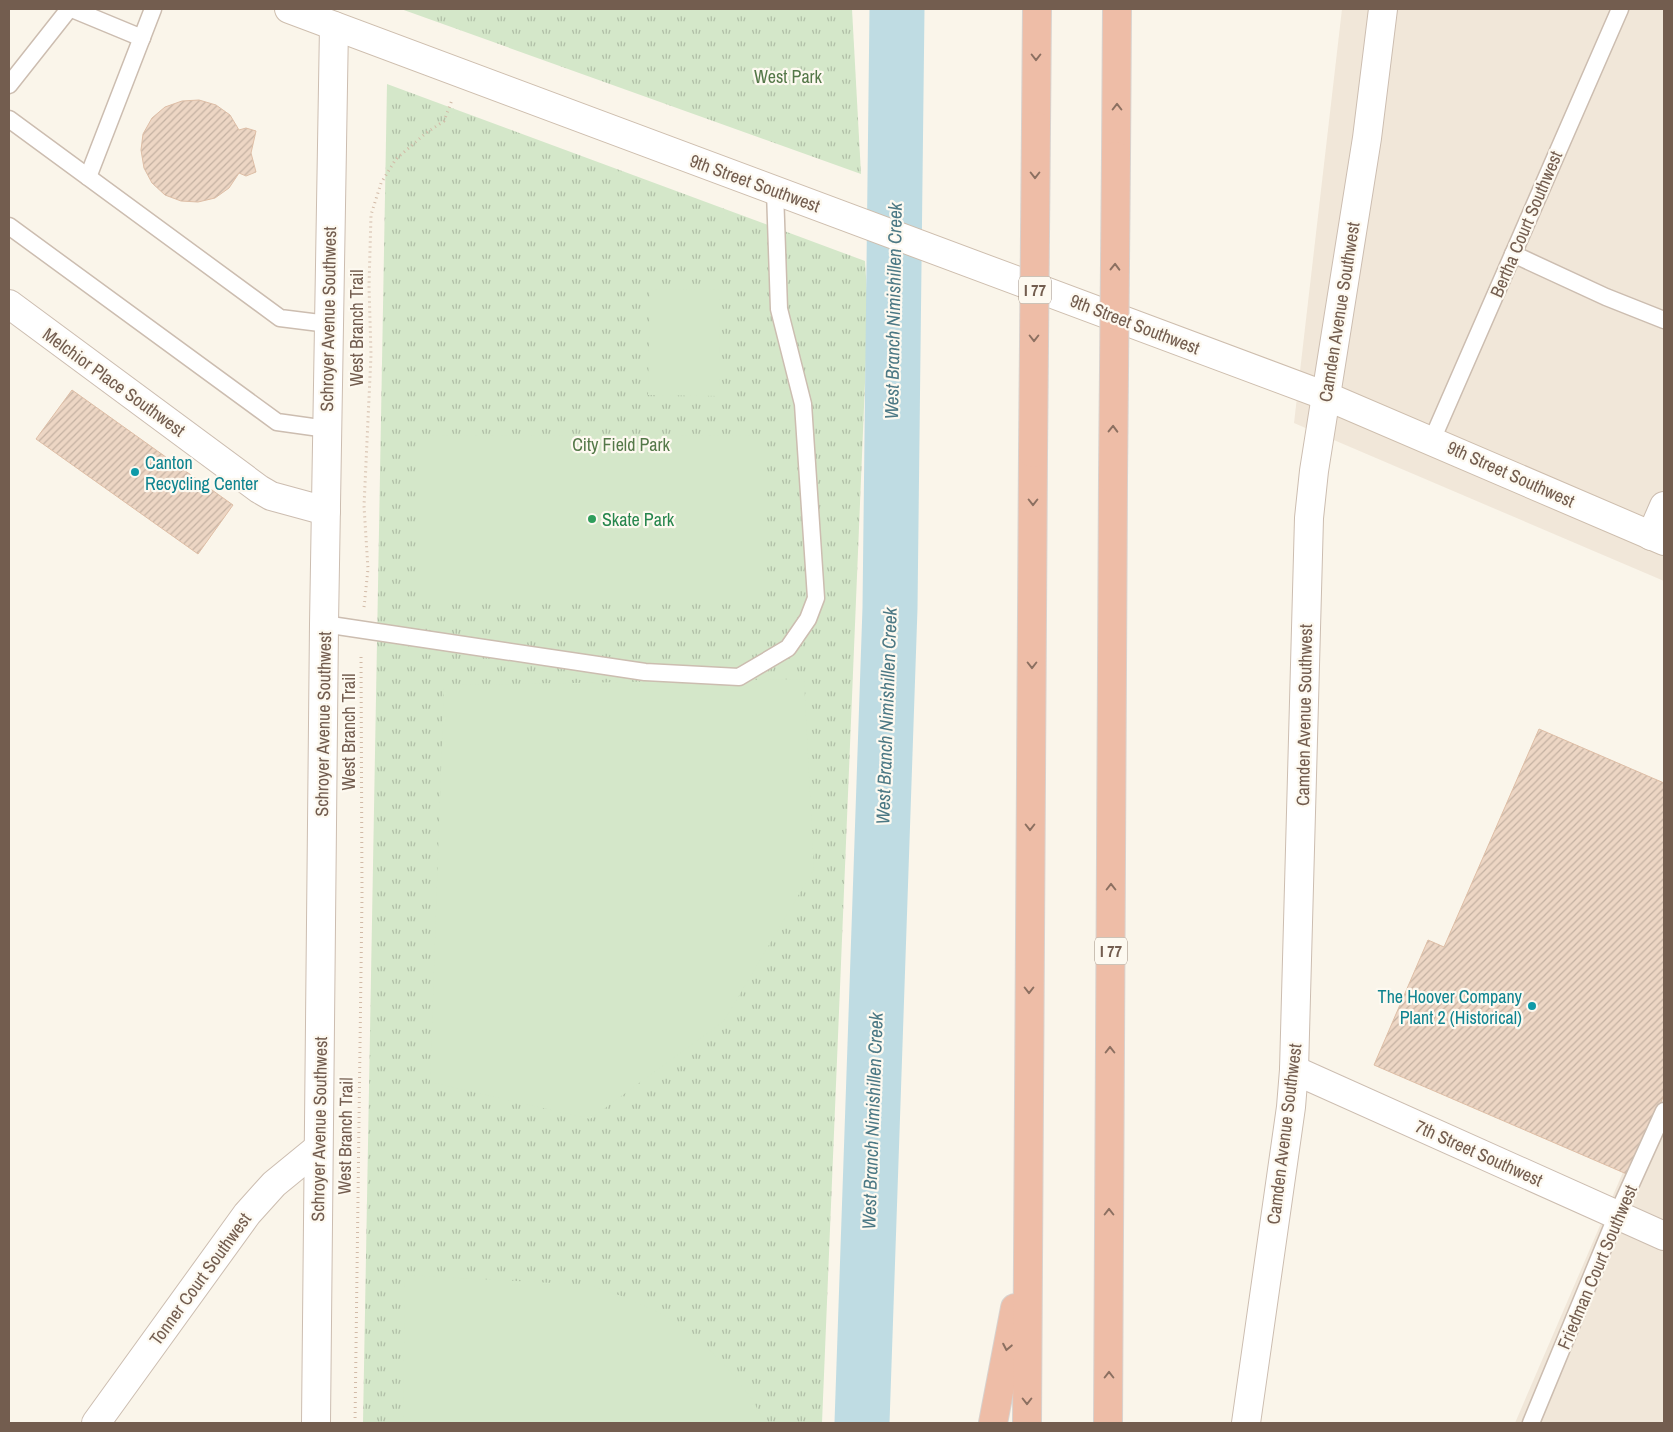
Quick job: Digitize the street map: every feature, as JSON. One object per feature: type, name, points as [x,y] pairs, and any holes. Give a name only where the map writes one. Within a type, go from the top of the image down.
[{"type":"highway","name":"I 77","points":[[1027,1423],[1037,9]]},
{"type":"highway","name":"I 77","points":[[1108,1423],[1117,9]]},
{"type":"highway","points":[[993,1423],[1027,1248]]},
{"type":"street","name":"9th Street Southwest","points":[[289,9],[1326,396],[1658,538]]},
{"type":"street","name":"Camden Avenue Southwest","points":[[1246,1423],[1291,1107],[1294,1070],[1309,518],[1326,396],[1367,138],[1383,9]]},
{"type":"street","name":"Schroyer Avenue Southwest","points":[[316,1423],[324,624],[334,26]]},
{"type":"street","name":"Melchior Place Southwest","points":[[9,304],[259,489],[271,496],[326,511]]},
{"type":"street","points":[[1658,538],[1664,506]]},
{"type":"street","name":"7th Street Southwest","points":[[1294,1070],[1664,1236]]},
{"type":"street","name":"Tonner Court Southwest","points":[[96,1423],[247,1214],[274,1184],[318,1148]]},
{"type":"lane","points":[[9,85],[70,9],[142,38]]},
{"type":"lane","points":[[88,177],[153,9]]},
{"type":"lane","name":"Bertha Court Southwest","points":[[1432,440],[1620,9]]},
{"type":"lane","points":[[9,119],[280,318],[328,324]]},
{"type":"lane","points":[[324,624],[645,672],[739,677],[788,648],[808,619],[816,598],[802,404],[779,309],[775,191]]},
{"type":"lane","points":[[9,226],[277,422],[327,429]]},
{"type":"lane","points":[[1513,254],[1606,297],[1664,320]]},
{"type":"lane","name":"Friedman Court Southwest","points":[[1531,1423],[1617,1215],[1664,1111]]},
{"type":"path","name":"West Branch Trail","points":[[355,1423],[362,896],[360,628],[368,570],[364,506],[371,354],[369,286],[371,215],[381,183],[396,159],[426,133],[444,121],[462,74]]},
{"type":"shaded area","points":[[1342,9],[1664,9],[1664,581],[1294,423]]},
{"type":"shaded area","points":[[1664,1077],[1664,1423],[1515,1423]]},
{"type":"green space","name":"West Park","points":[[401,9],[852,9],[861,174]]},
{"type":"green space","name":"City Field Park","points":[[387,84],[865,261],[868,310],[822,1423],[363,1423]]},
{"type":"green space","points":[[650,289],[720,290],[719,396],[648,395]]},
{"type":"green space","name":"Skate Park","points":[[417,435],[767,436],[767,603],[417,603]]},
{"type":"green space","points":[[804,679],[814,869],[724,1021],[590,1119],[430,1082],[444,685]]},
{"type":"green space","points":[[405,1275],[589,1285],[627,1298],[664,1315],[696,1337],[724,1364],[753,1400],[764,1423],[403,1423]]},
{"type":"building","points":[[199,100],[216,105],[230,115],[239,130],[246,128],[256,131],[251,153],[256,172],[246,176],[239,173],[229,188],[215,198],[198,202],[181,201],[165,195],[152,183],[144,168],[141,150],[143,134],[152,118],[165,107],[182,101]]},
{"type":"building","name":"Canton Recycling Center","points":[[72,390],[233,505],[198,554],[36,439]]},
{"type":"building","name":"The Hoover Company Plant 2 (Historical)","points":[[1539,729],[1664,783],[1664,1095],[1629,1175],[1374,1065],[1428,940],[1444,947]]},
{"type":"waterway","name":"West Branch Nimishillen Creek","points":[[862,1423],[890,608],[897,9]]},
{"type":"place","name":"Canton Recycling Center","points":[[135,472]]},
{"type":"place","name":"Skate Park","points":[[592,519]]},
{"type":"place","name":"The Hoover Company Plant 2 (Historical)","points":[[1532,1006]]}]
